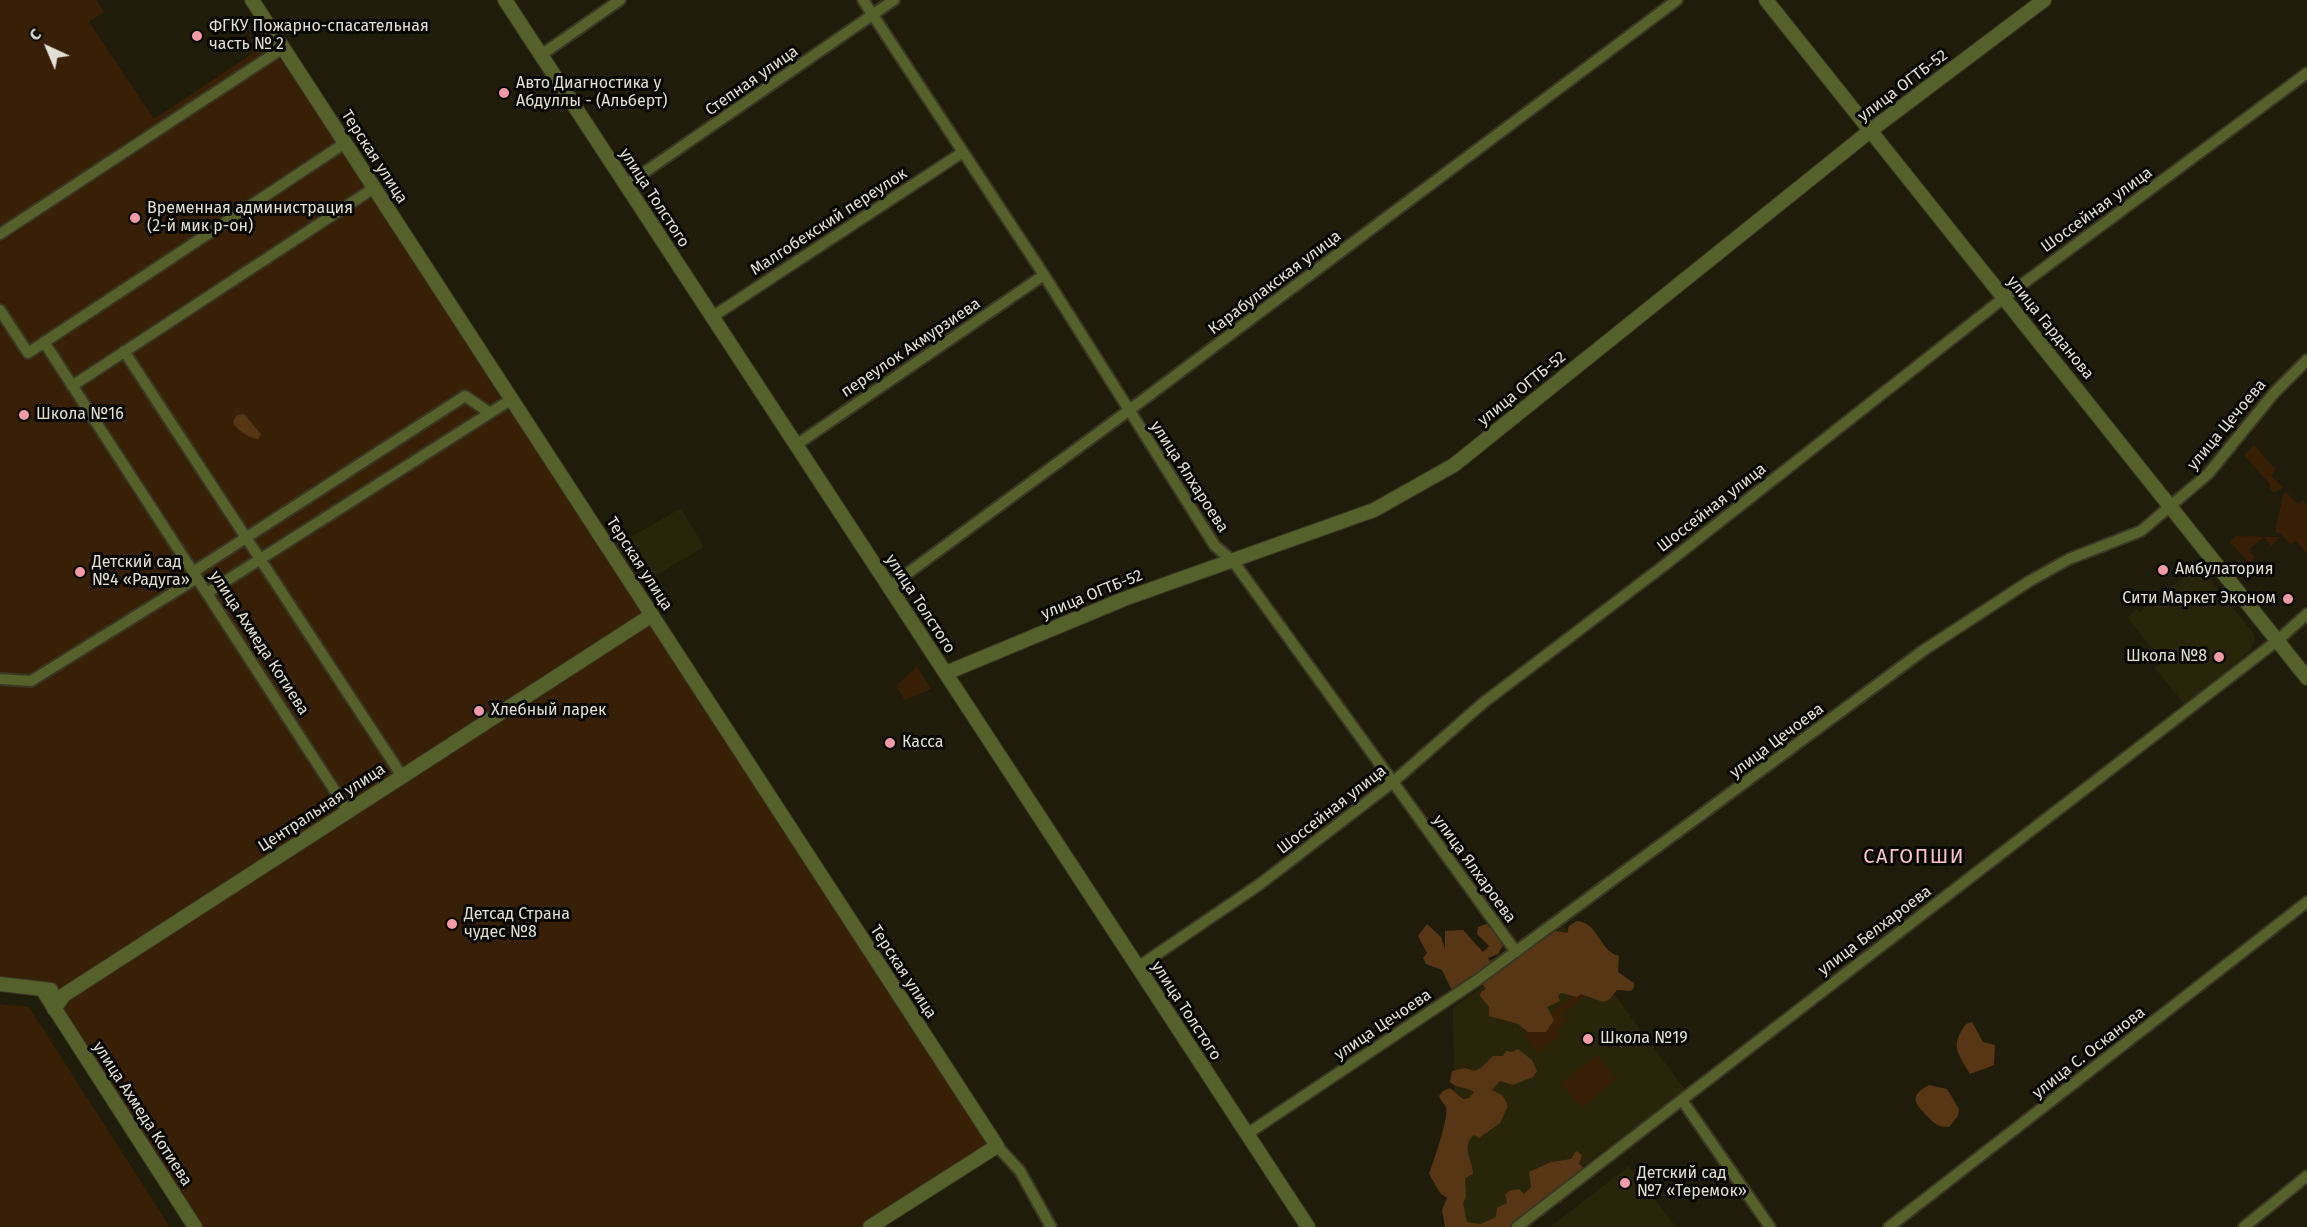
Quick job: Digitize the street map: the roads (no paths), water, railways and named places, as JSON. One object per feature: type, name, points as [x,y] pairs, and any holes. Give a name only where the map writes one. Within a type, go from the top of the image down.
[{"type":"street","name":"Терская улица","points":[[252,0],[997,1146]]},
{"type":"street","name":"улица Толстого","points":[[505,0],[1308,1227]]},
{"type":"street","points":[[541,55],[620,0]]},
{"type":"street","name":"улица Ялхароева","points":[[863,0],[1044,275],[1215,546],[1233,561],[1516,952]]},
{"type":"street","name":"Степная улица","points":[[626,185],[894,0]]},
{"type":"street","name":"Карабулакская улица","points":[[889,587],[1677,0]]},
{"type":"street","name":"улица Гарданова","points":[[1767,0],[2307,678]]},
{"type":"street","name":"улица ОГТБ-52","points":[[946,673],[1124,599],[1374,510],[1454,465],[1870,131],[2044,0]]},
{"type":"street","points":[[0,234],[283,48]]},
{"type":"street","name":"Шоссейная улица","points":[[1138,967],[1260,884],[1393,782],[1483,703],[1657,571],[2005,297],[2307,74]]},
{"type":"street","points":[[0,310],[28,353],[345,143]]},
{"type":"street","name":"Малгобекский переулок","points":[[712,317],[963,152]]},
{"type":"street","points":[[72,386],[374,188]]},
{"type":"street","name":"переулок Акмурзиева","points":[[796,445],[1044,275]]},
{"type":"street","name":"улица Ахмеда Котиева","points":[[44,342],[348,811]]},
{"type":"street","points":[[124,351],[402,776]]},
{"type":"street","name":"улица Цечоева","points":[[1247,1134],[1516,952],[1924,650],[2028,582],[2069,559],[2141,531],[2208,474],[2274,393],[2307,360]]},
{"type":"street","points":[[0,679],[32,681],[195,575],[246,537],[465,396],[490,413]]},
{"type":"street","points":[[207,593],[512,399]]},
{"type":"street","name":"улица Белхароева","points":[[1517,1227],[2278,640],[2307,614]]},
{"type":"street","name":"Центральная улица","points":[[54,1008],[58,1000],[68,992],[652,615]]},
{"type":"street","name":"улица С. Осканова","points":[[1889,1227],[2307,902]]},
{"type":"street","points":[[0,984],[68,992]]},
{"type":"street","name":"улица Ахмеда Котиева","points":[[42,989],[195,1227]]},
{"type":"street","points":[[1682,1100],[1770,1227]]},
{"type":"street","points":[[870,1227],[997,1146],[1020,1171],[1052,1227]]},
{"type":"street","points":[[2244,1227],[2307,1176]]},
{"type":"place","name":"ФГКУ Пожарно-спасательная часть № 2","points":[[197,36]]},
{"type":"place","name":"Авто Диагностика у Абдуллы - (Альберт)","points":[[504,93]]},
{"type":"place","name":"Временная администрация (2-й мик р-он)","points":[[135,218]]},
{"type":"place","name":"Школа №16","points":[[24,415]]},
{"type":"place","name":"Амбулатория","points":[[2163,570]]},
{"type":"place","name":"Детский сад №4 «Радуга»","points":[[80,572]]},
{"type":"place","name":"Сити Маркет Эконом","points":[[2288,599]]},
{"type":"place","name":"Школа №8","points":[[2219,657]]},
{"type":"place","name":"Хлебный ларек","points":[[479,711]]},
{"type":"place","name":"Касса","points":[[890,743]]},
{"type":"place","name":"Детсад Страна чудес №8","points":[[452,924]]},
{"type":"place","name":"Школа №19","points":[[1588,1039]]},
{"type":"place","name":"Детский сад №7 «Теремок»","points":[[1625,1183]]},
{"type":"district","name":"САГОПШИ","points":[[1914,857]]}]
